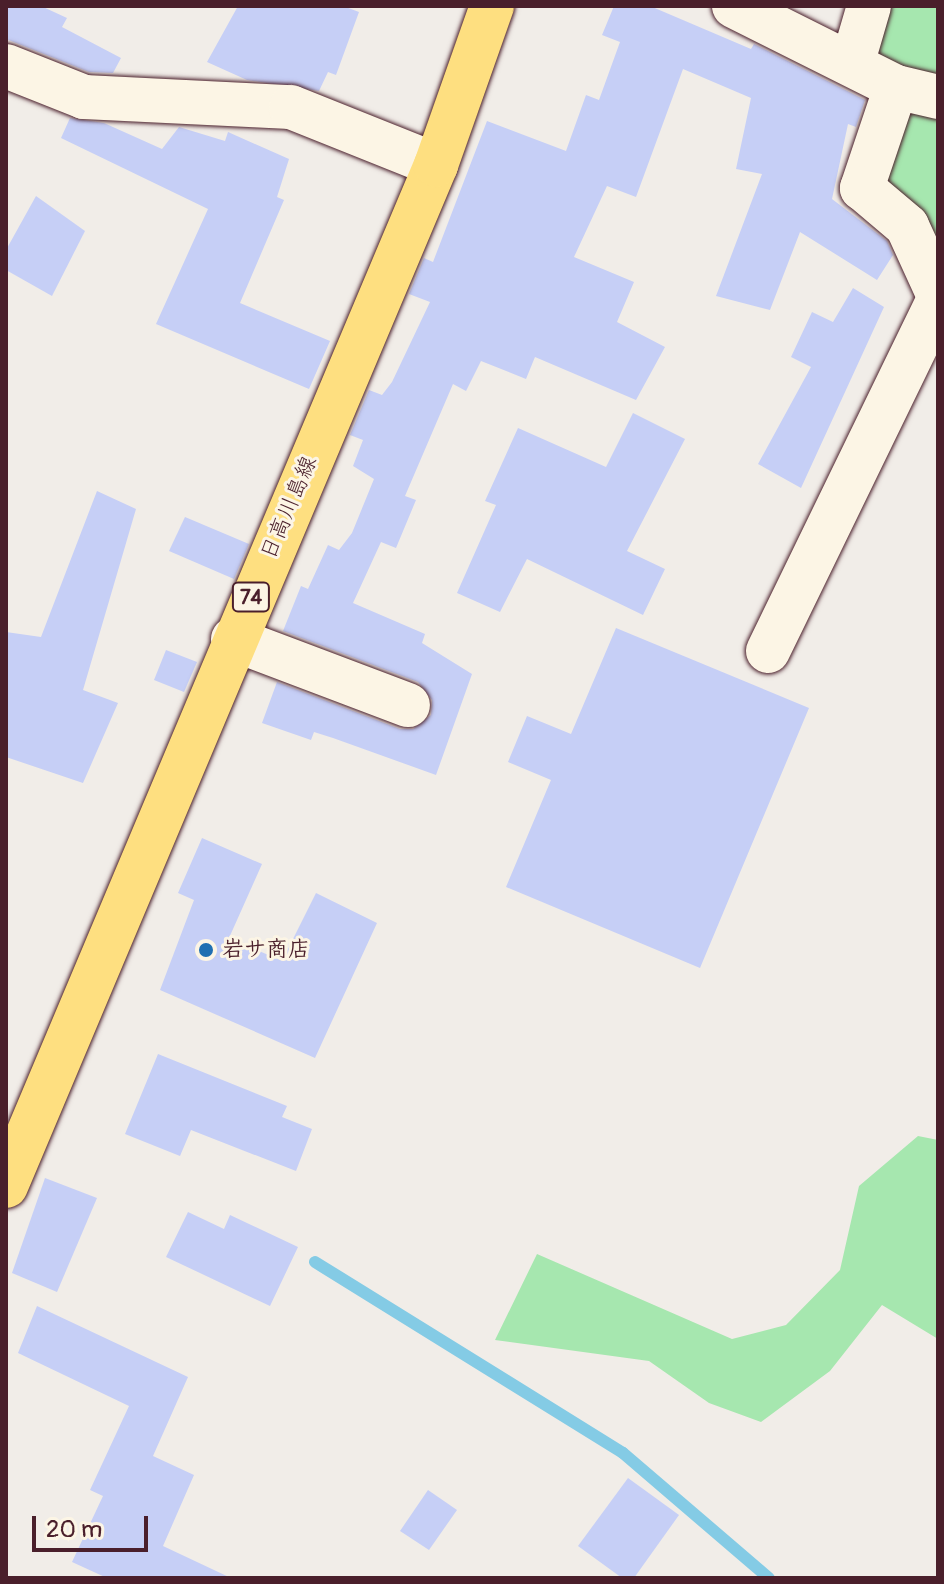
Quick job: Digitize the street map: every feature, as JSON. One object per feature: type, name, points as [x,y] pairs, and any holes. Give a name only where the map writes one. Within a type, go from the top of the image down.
[{"type":"main road","name":"日高川島線","points":[[6,1186],[233,639],[436,165],[492,6]]},
{"type":"street","points":[[734,6],[853,61],[896,87],[938,97]]},
{"type":"street","points":[[853,61],[869,6]]},
{"type":"street","points":[[6,66],[113,101],[291,107],[436,165]]},
{"type":"street","points":[[896,87],[862,188],[907,226],[938,294]]},
{"type":"street","points":[[768,651],[938,301]]},
{"type":"street","points":[[233,639],[408,705]]},
{"type":"green space","points":[[884,6],[938,6],[938,85],[869,58]]},
{"type":"green space","points":[[907,106],[938,113],[938,271],[877,184]]},
{"type":"green space","points":[[918,1136],[938,1140],[938,1339],[882,1305],[830,1371],[761,1422],[709,1403],[649,1361],[495,1340],[537,1254],[732,1339],[786,1325],[840,1270],[859,1186]]},
{"type":"building","points":[[6,6],[41,6],[67,18],[62,27],[121,58],[113,73],[89,72],[6,39]]},
{"type":"building","points":[[238,6],[343,6],[359,12],[336,75],[328,72],[319,91],[247,80],[207,62]]},
{"type":"building","points":[[614,6],[650,6],[751,49],[754,44],[865,100],[856,127],[848,124],[832,199],[887,241],[893,255],[877,280],[800,232],[770,310],[716,296],[762,174],[736,169],[751,98],[683,69],[636,197],[607,186],[574,257],[634,282],[617,322],[665,347],[636,400],[535,357],[526,379],[481,361],[466,391],[453,384],[405,496],[416,500],[396,548],[381,542],[353,603],[425,634],[422,643],[472,674],[436,775],[314,732],[311,740],[262,723],[277,682],[400,729],[413,729],[431,715],[432,700],[418,682],[283,631],[301,586],[308,589],[328,545],[339,550],[352,533],[374,479],[353,466],[363,440],[350,435],[369,390],[382,395],[392,382],[430,302],[409,294],[424,258],[433,262],[487,121],[566,151],[586,95],[599,100],[620,42],[602,35]]},
{"type":"building","points":[[70,118],[104,123],[162,149],[179,127],[225,141],[228,132],[289,159],[277,197],[284,200],[240,303],[330,341],[309,389],[156,324],[208,209],[61,138]]},
{"type":"building","points":[[36,196],[85,231],[52,296],[6,270],[6,250]]},
{"type":"building","points":[[853,288],[884,307],[801,488],[758,464],[811,367],[791,357],[812,312],[833,322]]},
{"type":"building","points":[[633,413],[685,439],[627,551],[665,569],[643,615],[527,559],[500,612],[457,593],[496,505],[485,501],[518,428],[606,467]]},
{"type":"building","points":[[97,491],[136,509],[83,690],[118,703],[83,783],[6,757],[6,632],[41,637]]},
{"type":"building","points":[[185,517],[249,544],[234,579],[169,551]]},
{"type":"building","points":[[616,628],[809,708],[700,968],[506,887],[551,780],[508,762],[527,716],[571,734]]},
{"type":"building","points":[[166,650],[197,662],[184,692],[154,680]]},
{"type":"building","points":[[202,838],[262,864],[229,938],[282,961],[316,893],[377,923],[315,1058],[160,990],[194,900],[178,893]]},
{"type":"building","points":[[158,1054],[287,1106],[282,1117],[312,1129],[296,1171],[191,1130],[180,1156],[125,1134]]},
{"type":"building","points":[[45,1178],[97,1198],[57,1292],[12,1273]]},
{"type":"building","points":[[188,1212],[224,1229],[230,1215],[298,1247],[270,1306],[166,1257]]},
{"type":"building","points":[[37,1306],[188,1377],[153,1456],[194,1475],[163,1546],[231,1578],[107,1578],[72,1562],[103,1496],[90,1490],[129,1406],[18,1353]]},
{"type":"building","points":[[628,1478],[679,1515],[634,1578],[622,1578],[578,1546]]},
{"type":"building","points":[[428,1490],[457,1510],[429,1550],[400,1531]]},
{"type":"waterway","points":[[315,1262],[623,1453],[769,1578]]},
{"type":"place","name":"岩サ商店","points":[[206,950]]}]
